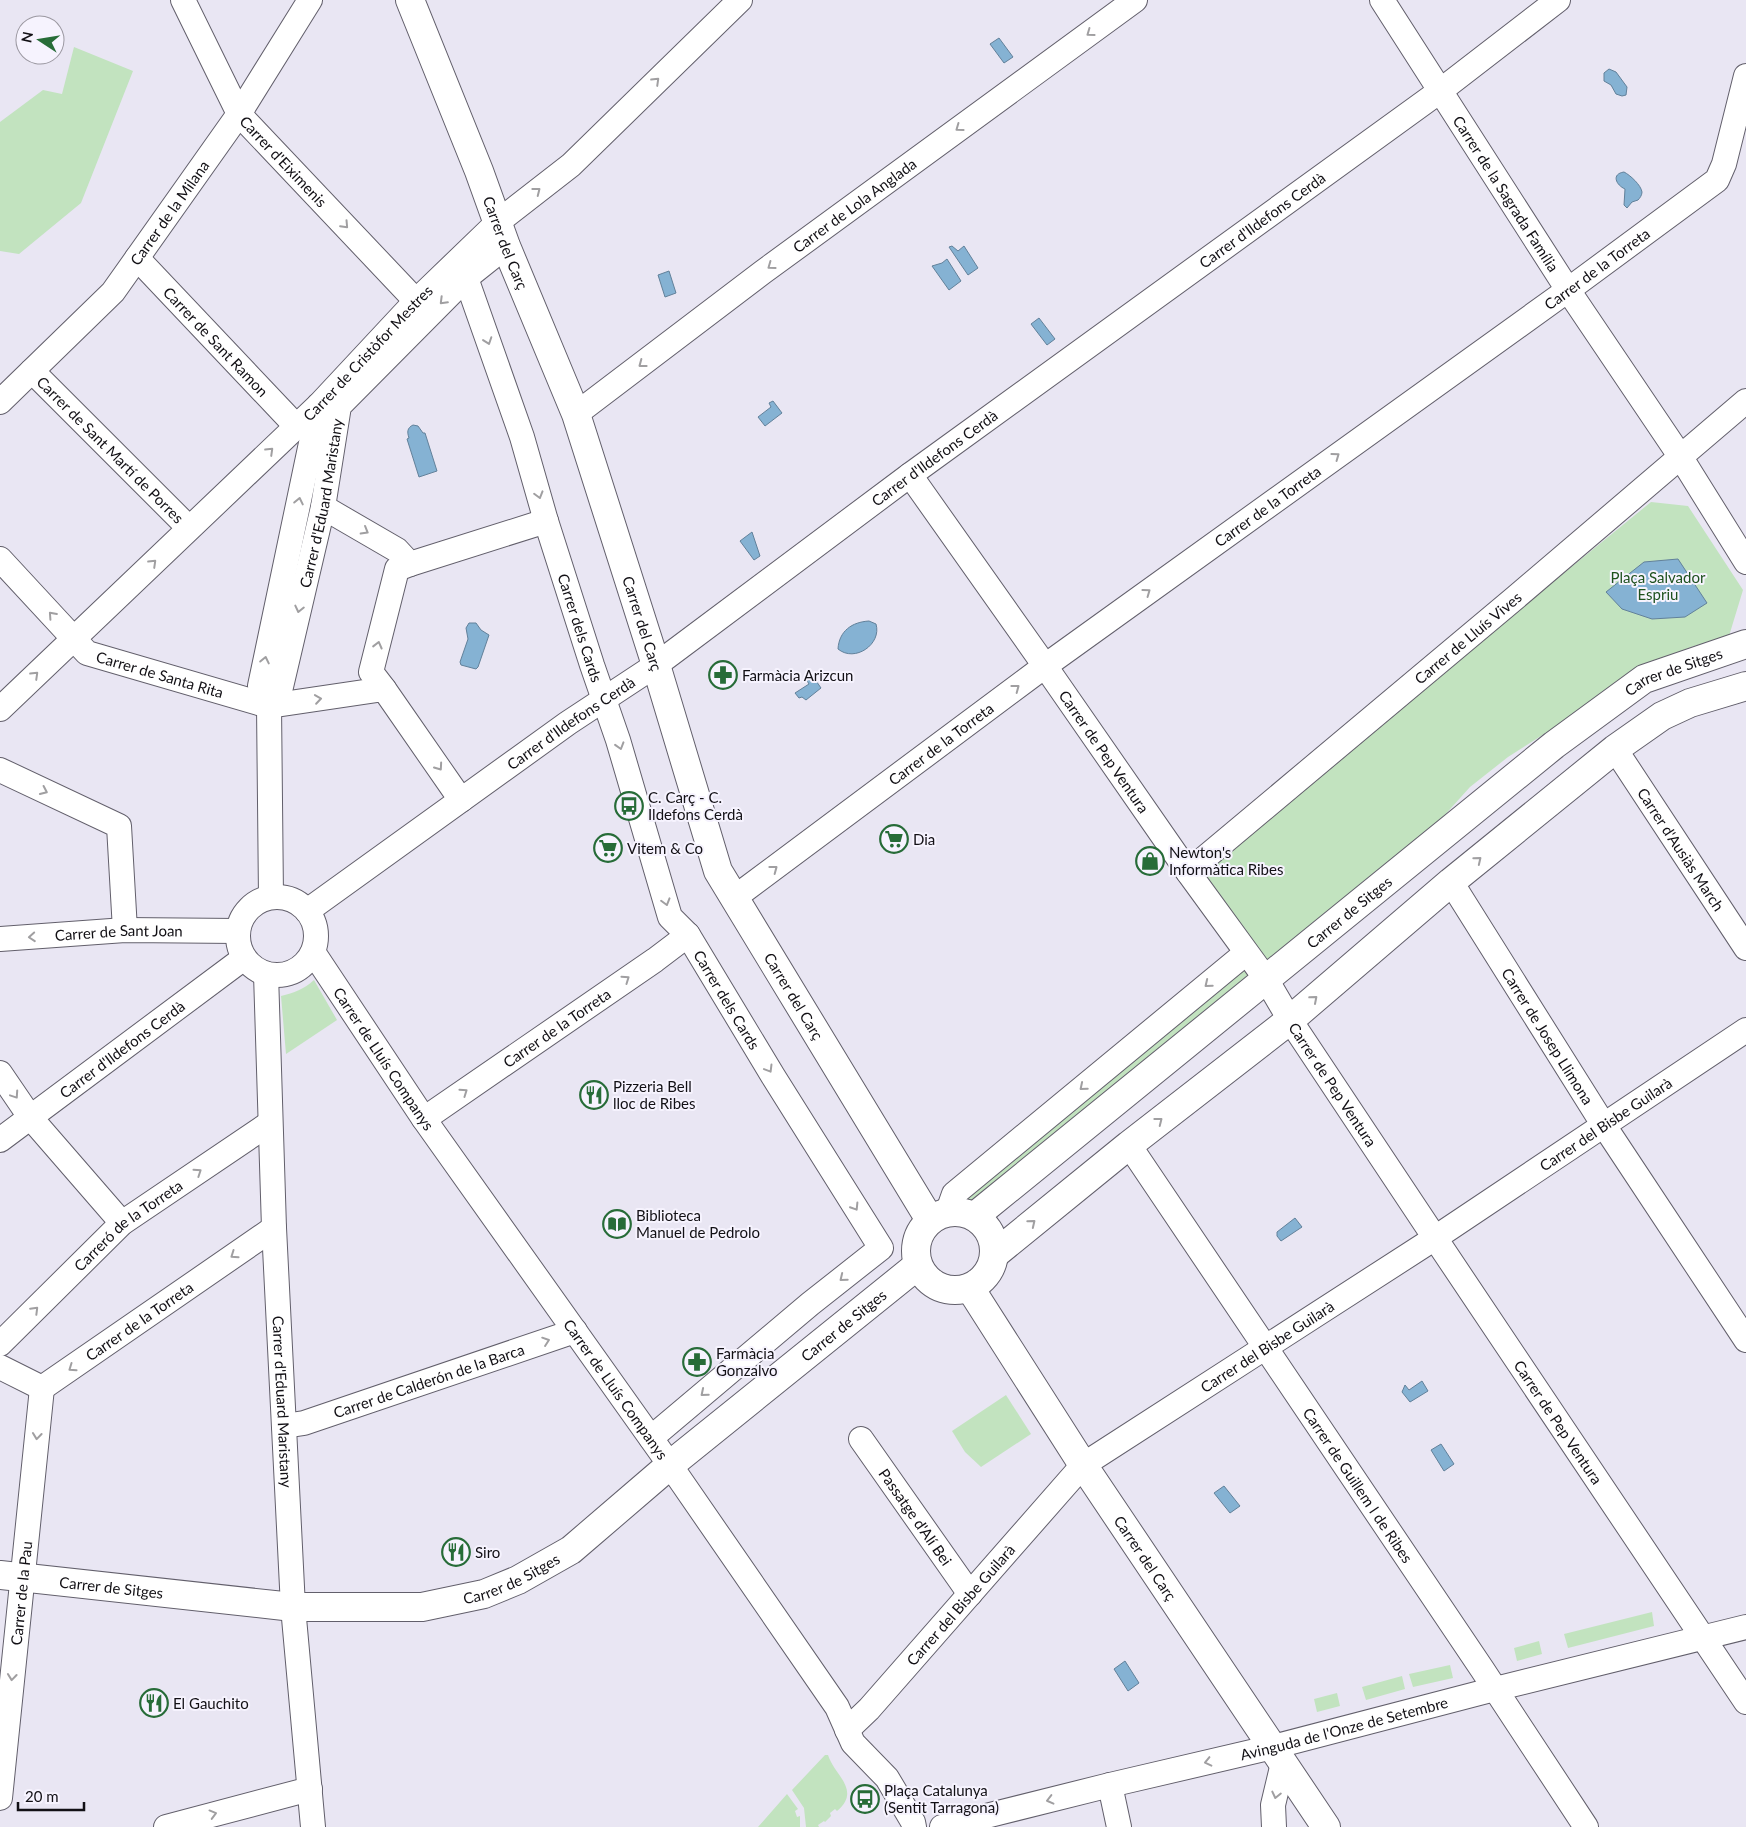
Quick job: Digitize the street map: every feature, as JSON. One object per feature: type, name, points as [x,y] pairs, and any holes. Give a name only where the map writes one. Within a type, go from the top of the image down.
[{"type":"street","name":"Carrer d'Eiximenis","points":[[184,0],[239,114],[416,301]]},
{"type":"street","name":"Carrer de la Milana","points":[[0,402],[113,292],[239,114],[310,0]]},
{"type":"street","name":"Carrer del Carç","points":[[410,0],[502,234],[576,414],[656,666],[718,871],[939,1216]]},
{"type":"street","name":"Carrer de Cristòfor Mestres","points":[[0,709],[319,405],[416,301],[502,234],[740,0]]},
{"type":"street","name":"Carrer de la Sagrada Família","points":[[1382,0],[1568,290],[1680,456],[1746,562]]},
{"type":"street","name":"Carrer d'Ildefons Cerdà","points":[[308,911],[568,723],[656,666],[910,475],[1274,212],[1440,90],[1558,0]]},
{"type":"street","name":"Carrer de Lola Anglada","points":[[576,414],[763,272],[1131,1]]},
{"type":"street","name":"Carrer de la Torreta","points":[[734,898],[1045,666],[1568,290],[1717,180],[1724,164],[1746,76]]},
{"type":"street","name":"Carrer d'Eduard Maristany","points":[[269,706],[280,691],[323,507],[339,406],[466,278],[502,234]]},
{"type":"street","name":"Carrer de Sant Ramon","points":[[137,258],[296,426]]},
{"type":"street","name":"Carrer dels Cards","points":[[466,278],[522,437],[546,521],[618,740],[670,918],[688,934],[773,1076],[881,1248],[810,1304],[651,1438]]},
{"type":"street","name":"Carrer de Sant Martí de Porres","points":[[32,371],[189,528]]},
{"type":"street","name":"Carrer de Lluís Vives","points":[[1188,872],[1508,604],[1746,401]]},
{"type":"street","name":"Carrer d'Eduard Maristany","points":[[271,897],[269,706],[260,686],[319,405]]},
{"type":"street","name":"Carrer de Pep Ventura","points":[[910,475],[1188,872],[1266,979],[1290,1020],[1746,1702]]},
{"type":"street","points":[[323,507],[398,550],[410,564]]},
{"type":"street","points":[[461,800],[372,672],[397,569],[546,521]]},
{"type":"street","name":"Carrer de Santa Rita","points":[[0,559],[88,653],[269,706]]},
{"type":"street","name":"Carrer de Sitges","points":[[975,1216],[1554,745],[1644,678],[1746,644]]},
{"type":"street","points":[[995,1254],[1129,1145],[1290,1020],[1451,882],[1615,749],[1662,716],[1690,703],[1746,686]]},
{"type":"street","points":[[269,706],[384,689]]},
{"type":"street","name":"Carrer d'Ausiàs March","points":[[1615,749],[1746,948]]},
{"type":"street","points":[[0,770],[119,826],[125,930]]},
{"type":"street","name":"Carrer de Josep Llimona","points":[[1451,882],[1603,1124],[1746,1340]]},
{"type":"street","points":[[271,897],[285,897],[299,903],[308,911],[314,922],[316,939],[313,952],[304,964],[292,973],[279,976],[266,974],[256,969],[244,958],[239,946],[238,931],[242,917],[259,901],[271,897]]},
{"type":"street","name":"Carrer de Sant Joan","points":[[0,939],[125,930],[238,931]]},
{"type":"street","name":"Carrer de la Torreta","points":[[424,1119],[655,960],[688,934]]},
{"type":"street","name":"Carrer de Lluís Companys","points":[[313,952],[424,1119],[651,1438],[838,1707],[853,1743],[887,1778],[913,1822],[914,1827]]},
{"type":"street","points":[[939,1216],[963,1212],[975,1216],[989,1229],[993,1239],[995,1254],[988,1273],[970,1288],[954,1291],[933,1284],[922,1272],[916,1255],[917,1240],[922,1230],[939,1216],[954,1194],[1246,953]]},
{"type":"street","name":"Carrer d'Ildefons Cerdà","points":[[0,1140],[244,958]]},
{"type":"street","name":"Carrer d'Eduard Maristany","points":[[266,974],[274,1228],[293,1607],[313,1827]]},
{"type":"street","name":"Carrer del Bisbe Guilarà","points":[[847,1730],[869,1709],[1083,1465],[1435,1238],[1746,1030]]},
{"type":"street","points":[[0,1073],[30,1117],[122,1224]]},
{"type":"street","name":"Carreró de la Torreta","points":[[0,1344],[122,1224],[270,1123]]},
{"type":"street","name":"Carrer de Guillem I de Ribes","points":[[1129,1145],[1495,1688],[1586,1827]]},
{"type":"street","name":"Carrer de la Torreta","points":[[42,1388],[274,1228]]},
{"type":"street","name":"Carrer de Sitges","points":[[11,1576],[293,1607],[422,1607],[484,1594],[518,1580],[571,1550],[670,1465],[918,1265]]},
{"type":"street","name":"Carrer del Carç","points":[[970,1288],[1083,1465],[1326,1827]]},
{"type":"street","name":"Carrer de Calderón de la Barca","points":[[284,1426],[304,1423],[574,1331]]},
{"type":"street","points":[[0,1367],[42,1388]]},
{"type":"street","name":"Carrer de la Pau","points":[[0,1798],[11,1576],[42,1388]]},
{"type":"street","name":"Passatge d'Alí Bei","points":[[861,1438],[970,1594]]},
{"type":"street","name":"Avinguda de l'Onze de Setembre","points":[[942,1827],[1110,1785],[1278,1755],[1495,1688],[1746,1626]]},
{"type":"street","points":[[1274,1827],[1273,1805],[1278,1755]]},
{"type":"street","points":[[1110,1785],[1120,1827]]},
{"type":"street","points":[[166,1827],[310,1789]]},
{"type":"green space","points":[[74,47],[133,71],[81,203],[19,254],[0,251],[0,122],[43,90],[62,94]]},
{"type":"green space","name":"Plaça Salvador Espriu","points":[[1651,502],[1688,506],[1743,590],[1729,636],[1691,647],[1664,658],[1508,757],[1470,787],[1424,838],[1264,967],[1196,873]]},
{"type":"green space","points":[[1244,961],[1255,975],[972,1205],[955,1201]]},
{"type":"green space","points":[[314,980],[337,1020],[286,1054],[281,996],[299,990]]},
{"type":"green space","points":[[1006,1395],[1031,1434],[981,1467],[965,1452],[952,1431]]},
{"type":"green space","points":[[1652,1612],[1654,1626],[1568,1648],[1564,1634]]},
{"type":"green space","points":[[1539,1641],[1542,1654],[1517,1661],[1514,1648]]},
{"type":"green space","points":[[1450,1665],[1453,1678],[1413,1687],[1409,1674]]},
{"type":"green space","points":[[1402,1676],[1405,1689],[1366,1700],[1362,1687]]},
{"type":"green space","points":[[1337,1693],[1340,1706],[1317,1712],[1314,1699]]},
{"type":"green space","points":[[825,1755],[828,1755],[844,1783],[847,1789],[847,1796],[837,1811],[835,1809],[830,1813],[831,1816],[825,1822],[818,1825],[819,1827],[806,1827],[804,1808],[792,1790]]},
{"type":"green space","points":[[787,1794],[798,1809],[795,1811],[797,1817],[800,1816],[800,1827],[758,1827]]},
{"type":"water","points":[[999,38],[1013,57],[1004,63],[990,44]]},
{"type":"water","points":[[1609,69],[1616,72],[1627,87],[1626,95],[1616,94],[1611,85],[1604,81],[1604,73]]},
{"type":"water","points":[[1624,172],[1635,180],[1642,192],[1639,199],[1632,202],[1627,208],[1624,205],[1625,189],[1616,180],[1617,175]]},
{"type":"water","points":[[952,246],[958,251],[964,246],[978,268],[968,275],[949,247]]},
{"type":"water","points":[[947,259],[961,281],[949,290],[932,266],[942,263]]},
{"type":"water","points":[[669,271],[676,293],[665,297],[658,275]]},
{"type":"water","points":[[1039,318],[1055,339],[1047,345],[1031,324]]},
{"type":"water","points":[[773,401],[782,413],[765,426],[758,417],[771,407],[769,403]]},
{"type":"water","points":[[413,425],[418,426],[425,433],[437,471],[419,477],[407,439],[409,438],[409,429]]},
{"type":"water","points":[[752,532],[760,556],[754,560],[740,541]]},
{"type":"water","points":[[1678,559],[1707,603],[1685,617],[1652,619],[1622,609],[1606,592],[1644,562]]},
{"type":"water","points":[[869,621],[876,624],[877,631],[875,638],[866,649],[852,654],[838,649],[844,632],[857,623]]},
{"type":"water","points":[[469,623],[476,623],[481,630],[489,635],[476,669],[461,665],[460,662],[468,639],[466,628]]},
{"type":"water","points":[[812,675],[821,688],[806,700],[802,697],[799,698],[795,693],[809,684],[806,679]]},
{"type":"water","points":[[1295,1218],[1302,1227],[1281,1241],[1277,1236],[1277,1232]]},
{"type":"water","points":[[1422,1381],[1428,1391],[1410,1402],[1402,1392],[1405,1385],[1409,1390]]},
{"type":"water","points":[[1441,1444],[1454,1464],[1444,1471],[1431,1450]]},
{"type":"water","points":[[1224,1486],[1240,1506],[1230,1513],[1214,1493]]},
{"type":"water","points":[[1125,1661],[1139,1683],[1128,1691],[1114,1669]]},
{"type":"place","name":"Farmàcia Arizcun","points":[[723,675]]},
{"type":"place","name":"C. Carç - C. Ildefons Cerdà","points":[[629,806]]},
{"type":"place","name":"Dia","points":[[894,839]]},
{"type":"place","name":"Vitem & Co","points":[[608,848]]},
{"type":"place","name":"Newton's Informàtica Ribes","points":[[1150,861]]},
{"type":"place","name":"Pizzeria Bell lloc de Ribes","points":[[594,1095]]},
{"type":"place","name":"Biblioteca Manuel de Pedrolo","points":[[617,1224]]},
{"type":"place","name":"Farmàcia Gonzalvo","points":[[697,1362]]},
{"type":"place","name":"Siro","points":[[456,1552]]},
{"type":"place","name":"El Gauchito","points":[[154,1703]]},
{"type":"place","name":"Plaça Catalunya (Sentit Tarragona)","points":[[865,1799]]}]
